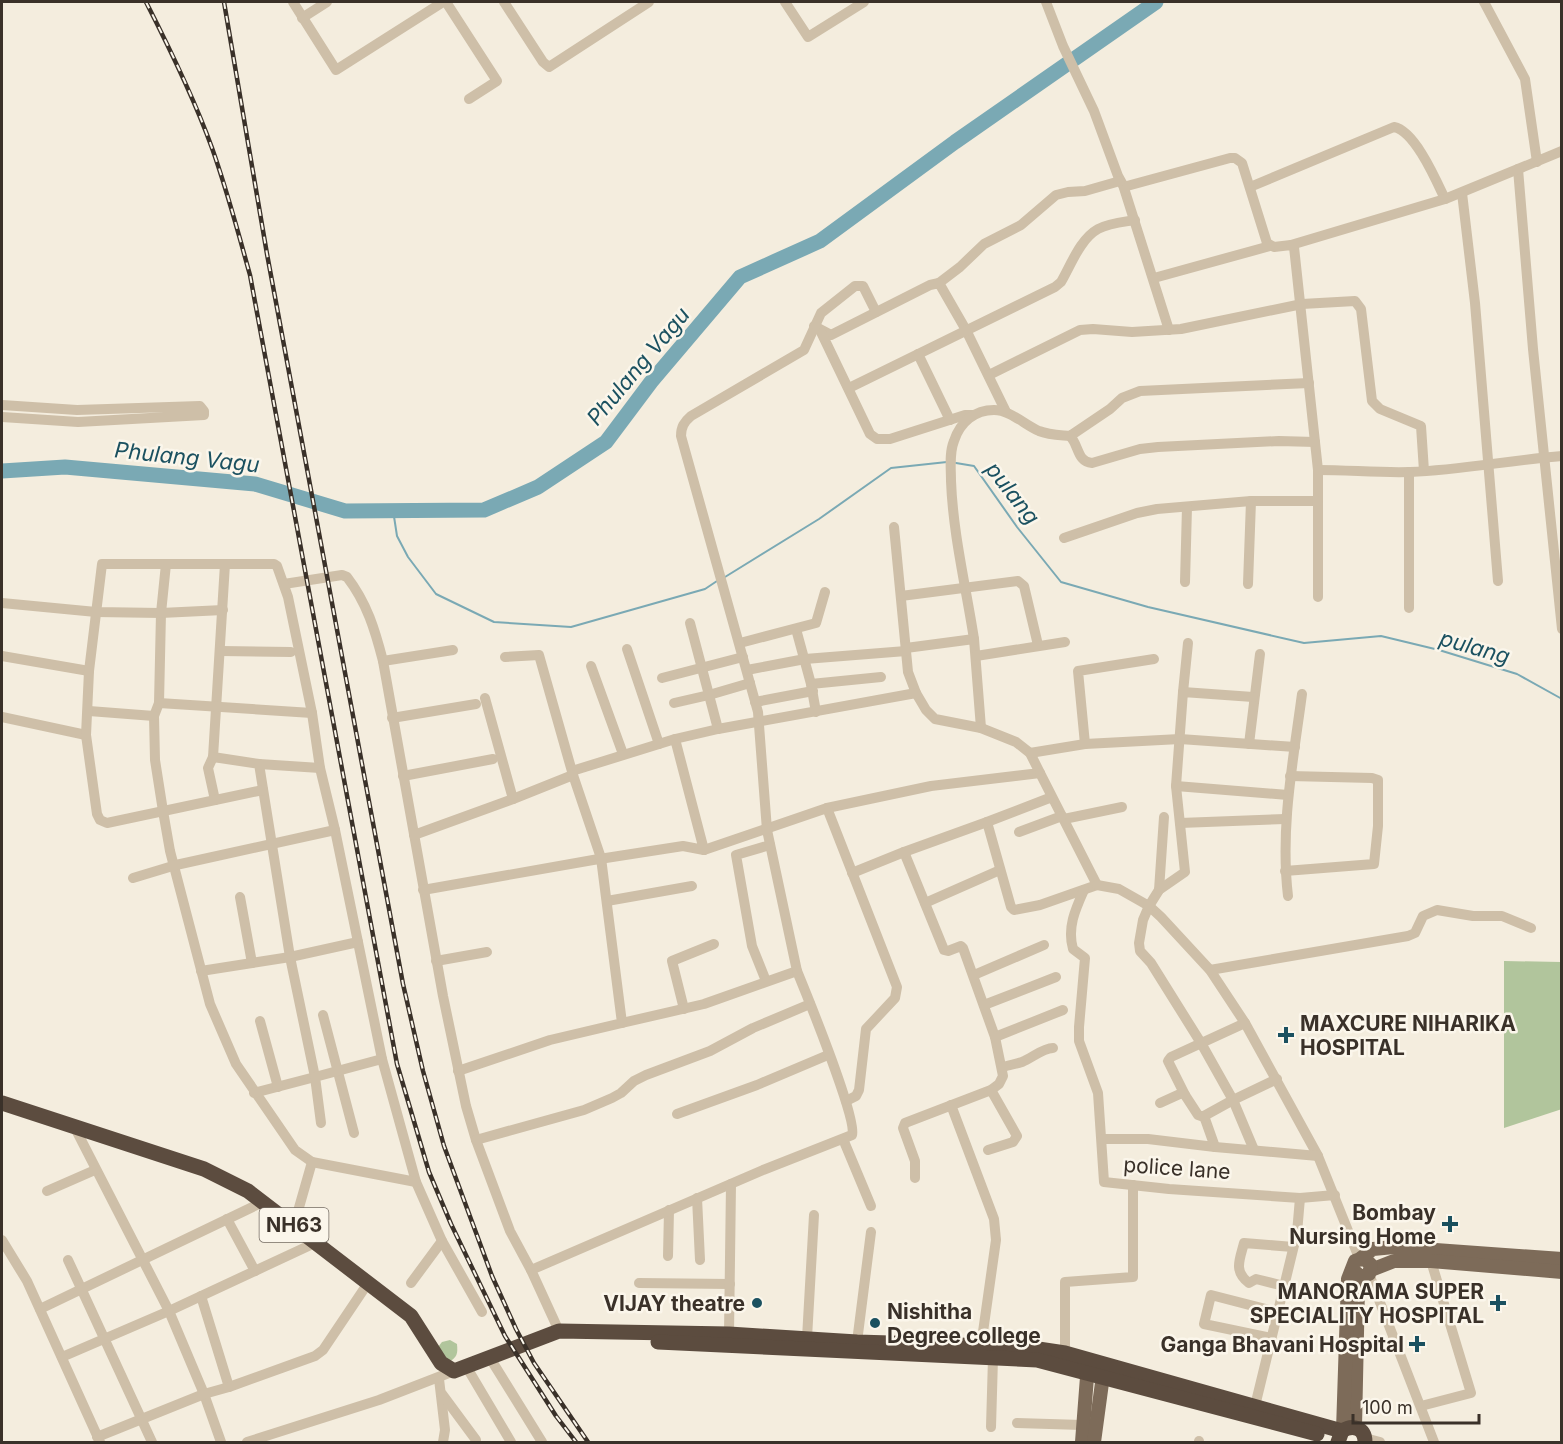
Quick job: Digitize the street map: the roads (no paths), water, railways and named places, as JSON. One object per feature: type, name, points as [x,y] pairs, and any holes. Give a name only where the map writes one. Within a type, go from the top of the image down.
[{"type":"highway","name":"NH63","points":[[3,1105],[204,1169],[248,1191],[411,1316],[441,1363],[460,1369]]},
{"type":"highway","points":[[460,1369],[558,1331],[729,1334],[857,1342],[1025,1347],[1065,1353],[1088,1367]]},
{"type":"highway","points":[[542,1337],[553,1342],[566,1340],[647,1342],[1037,1360],[1104,1370],[1256,1406],[1353,1437]]},
{"type":"highway","points":[[1104,1370],[1353,1437]]},
{"type":"main road","points":[[1353,1437],[1348,1279],[1362,1268],[1373,1249],[1394,1246],[1562,1259]]},
{"type":"main road","points":[[1362,1268],[1394,1261],[1562,1272]]},
{"type":"main road","points":[[1082,1443],[1088,1367]]},
{"type":"main road","points":[[1094,1443],[1104,1370]]},
{"type":"street","points":[[292,2],[336,70],[444,2],[497,81],[469,99]]},
{"type":"street","points":[[302,18],[327,2]]},
{"type":"street","points":[[504,2],[543,62],[549,67],[641,4]]},
{"type":"street","points":[[785,2],[808,38],[864,2]]},
{"type":"street","points":[[1046,2],[1063,46],[1094,111],[1122,183],[1169,330]]},
{"type":"street","points":[[1484,2],[1525,79],[1537,162]]},
{"type":"street","points":[[1250,187],[1394,127],[1400,128],[1420,152],[1445,199]]},
{"type":"street","points":[[1154,278],[1270,246],[1291,245],[1445,199],[1562,151]]},
{"type":"street","points":[[817,328],[831,335],[930,285],[939,283],[984,244],[1021,225],[1056,195],[1122,183],[1127,186],[1235,158],[1242,163],[1265,238],[1270,246]]},
{"type":"street","points":[[1518,170],[1543,457],[1562,629]]},
{"type":"street","points":[[1462,193],[1475,303],[1498,581]]},
{"type":"street","points":[[849,388],[1055,286],[1061,282],[1086,239],[1096,230],[1135,220]]},
{"type":"street","points":[[1291,245],[1296,252],[1318,470],[1318,597]]},
{"type":"street","points":[[939,283],[966,330],[1006,412]]},
{"type":"street","points":[[531,1270],[697,1198],[843,1139],[854,1132],[846,1101],[797,970],[767,830],[759,723],[755,702],[681,436],[681,428],[691,416],[804,350],[817,328],[821,313],[855,286],[862,286],[876,312]]},
{"type":"street","points":[[989,375],[1080,330],[1132,332],[1181,330],[1302,304],[1351,301],[1362,309],[1372,401],[1380,409],[1421,426],[1424,471]]},
{"type":"street","points":[[817,328],[870,434],[877,439],[890,439],[950,420],[996,410],[1006,412],[1040,432],[1070,436],[1087,463],[1140,449],[1158,447],[1279,441],[1315,442]]},
{"type":"street","points":[[918,354],[950,420]]},
{"type":"street","points":[[1070,436],[1110,409],[1122,398],[1140,391],[1309,383]]},
{"type":"street","points":[[2,405],[76,410],[200,406],[204,411],[202,416],[78,422],[2,417]]},
{"type":"street","points":[[974,415],[959,429],[953,442],[951,469],[952,507],[974,639],[981,728]]},
{"type":"street","points":[[1318,470],[1409,472],[1562,456]]},
{"type":"street","points":[[1408,608],[1409,472]]},
{"type":"street","points":[[1064,538],[1137,513],[1251,501],[1318,501]]},
{"type":"street","points":[[1248,584],[1251,501]]},
{"type":"street","points":[[1185,582],[1187,507]]},
{"type":"street","points":[[894,527],[908,672],[916,693],[926,710],[935,719],[981,728],[1016,742],[1030,753],[1097,885]]},
{"type":"street","points":[[262,790],[107,822],[100,819],[97,814],[87,735],[89,671],[102,564],[274,564],[279,569],[312,714],[320,768],[382,1059],[416,1182],[441,1241],[482,1312]]},
{"type":"street","points":[[166,564],[161,613],[159,703],[154,716],[155,760],[170,851],[176,865],[210,1004],[231,1054],[254,1093],[295,1150],[312,1162],[416,1182]]},
{"type":"street","points":[[215,800],[208,768],[213,757],[225,564]]},
{"type":"street","points":[[284,584],[342,574],[347,577],[367,608],[382,661],[436,961],[458,1071],[476,1140],[510,1231],[531,1270],[558,1331]]},
{"type":"street","points":[[900,596],[1021,582],[1024,586],[1038,645]]},
{"type":"street","points":[[740,643],[816,624],[825,592]]},
{"type":"street","points":[[2,603],[96,612],[161,613],[223,610]]},
{"type":"street","points":[[690,623],[718,729]]},
{"type":"street","points":[[796,629],[812,687],[816,712]]},
{"type":"street","points":[[747,670],[805,659],[906,649],[974,639]]},
{"type":"street","points":[[976,656],[1065,642]]},
{"type":"street","points":[[1188,643],[1176,786],[1185,872],[1159,890],[1149,906],[1143,920],[1140,951],[1151,963],[1201,1044],[1233,1100],[1254,1150]]},
{"type":"street","points":[[627,649],[659,744]]},
{"type":"street","points":[[382,661],[453,650]]},
{"type":"street","points":[[221,651],[291,652]]},
{"type":"street","points":[[1249,744],[1260,654]]},
{"type":"street","points":[[505,657],[539,655],[573,773],[602,858],[622,1023]]},
{"type":"street","points":[[2,656],[89,671]]},
{"type":"street","points":[[662,678],[743,657]]},
{"type":"street","points":[[1085,744],[1078,671],[1154,659]]},
{"type":"street","points":[[591,666],[623,754]]},
{"type":"street","points":[[755,702],[812,687],[881,677]]},
{"type":"street","points":[[674,703],[750,683]]},
{"type":"street","points":[[1183,692],[1253,697]]},
{"type":"street","points":[[414,834],[513,799],[623,754],[718,729],[916,693]]},
{"type":"street","points":[[1288,896],[1285,871],[1285,819],[1302,694]]},
{"type":"street","points":[[392,718],[480,701],[513,799]]},
{"type":"street","points":[[159,703],[312,714]]},
{"type":"street","points":[[88,711],[154,716]]},
{"type":"street","points":[[2,717],[87,735]]},
{"type":"street","points":[[1030,753],[1085,744],[1180,739],[1295,747]]},
{"type":"street","points":[[675,740],[704,850]]},
{"type":"street","points":[[213,757],[259,764],[320,768]]},
{"type":"street","points":[[403,776],[493,759]]},
{"type":"street","points":[[259,764],[290,957],[315,1077],[321,1123]]},
{"type":"street","points":[[423,890],[683,846],[704,850],[827,808],[931,786],[1040,773]]},
{"type":"street","points":[[1285,871],[1374,864],[1378,826],[1378,780],[1290,776]]},
{"type":"street","points":[[1176,786],[1288,795]]},
{"type":"street","points":[[852,873],[1052,797]]},
{"type":"street","points":[[1019,832],[1063,817],[1122,807]]},
{"type":"street","points":[[827,808],[897,987],[895,998],[866,1029],[859,1090],[856,1096],[846,1101]]},
{"type":"street","points":[[1159,890],[1164,817]]},
{"type":"street","points":[[1180,823],[1285,819]]},
{"type":"street","points":[[987,822],[1011,907],[1014,910],[1040,905],[1097,885],[1119,889],[1149,906],[1161,916],[1210,970],[1245,1023],[1318,1156],[1335,1194],[1362,1268],[1421,1406],[1434,1443]]},
{"type":"street","points":[[133,878],[176,865],[335,830]]},
{"type":"street","points":[[766,981],[752,946],[736,855],[770,845]]},
{"type":"street","points":[[904,852],[944,950],[962,947],[995,1036],[1003,1067],[1003,1076],[999,1084],[991,1090],[903,1125],[915,1161],[915,1178]]},
{"type":"street","points":[[925,903],[1000,870]]},
{"type":"street","points":[[607,902],[692,886]]},
{"type":"street","name":"police lane","points":[[1084,890],[1077,905],[1070,932],[1073,949],[1085,958],[1079,1027],[1080,1041],[1098,1093],[1104,1182],[1300,1198],[1335,1194]]},
{"type":"street","points":[[240,897],[252,963]]},
{"type":"street","points":[[1210,970],[1408,936],[1415,933],[1423,916],[1437,910],[1473,916],[1502,916],[1531,928]]},
{"type":"street","points":[[201,971],[290,957],[358,942]]},
{"type":"street","points":[[684,1009],[672,961],[714,944]]},
{"type":"street","points":[[974,975],[1044,945]]},
{"type":"street","points":[[436,961],[487,952]]},
{"type":"street","points":[[458,1071],[550,1040],[704,1004],[797,970]]},
{"type":"street","points":[[984,1005],[1056,977]]},
{"type":"street","points":[[476,1140],[584,1110],[621,1093],[634,1081],[646,1075],[710,1051],[753,1028],[810,1004]]},
{"type":"street","points":[[995,1036],[1063,1010]]},
{"type":"street","points":[[323,1015],[354,1133]]},
{"type":"street","points":[[260,1022],[278,1087]]},
{"type":"street","points":[[1245,1023],[1171,1057],[1168,1061],[1185,1095],[1198,1115],[1204,1117],[1233,1100],[1277,1080]]},
{"type":"street","points":[[1003,1067],[1022,1062],[1047,1048],[1053,1048]]},
{"type":"street","points":[[677,1114],[757,1085],[828,1054]]},
{"type":"street","points":[[254,1093],[382,1059]]},
{"type":"street","points":[[988,1150],[1013,1142],[1017,1136],[991,1090]]},
{"type":"street","points":[[1160,1102],[1179,1093],[1185,1095]]},
{"type":"street","points":[[951,1105],[994,1219],[996,1240],[981,1346]]},
{"type":"street","points":[[1204,1117],[1215,1147]]},
{"type":"street","points":[[75,1128],[169,1311],[204,1394],[221,1443]]},
{"type":"street","points":[[843,1139],[871,1206]]},
{"type":"street","points":[[1102,1139],[1148,1139],[1318,1156]]},
{"type":"street","points":[[294,1225],[312,1162]]},
{"type":"street","points":[[46,1191],[95,1170]]},
{"type":"street","points":[[729,1334],[731,1184]]},
{"type":"street","points":[[1065,1353],[1065,1282],[1133,1277],[1133,1185]]},
{"type":"street","points":[[697,1198],[700,1260]]},
{"type":"street","points":[[1256,1406],[1293,1247],[1300,1198]]},
{"type":"street","points":[[40,1309],[263,1202]]},
{"type":"street","points":[[668,1256],[669,1210]]},
{"type":"street","points":[[807,1338],[814,1215]]},
{"type":"street","points":[[227,1219],[255,1271]]},
{"type":"street","points":[[857,1342],[871,1232]]},
{"type":"street","points":[[2,1240],[27,1281],[99,1440],[142,1418],[315,1356],[323,1350],[368,1283]]},
{"type":"street","points":[[411,1283],[441,1241]]},
{"type":"street","points":[[62,1357],[169,1311],[317,1242]]},
{"type":"street","points":[[1284,1286],[1256,1280],[1249,1282],[1242,1278],[1238,1270],[1244,1243],[1293,1247]]},
{"type":"street","points":[[68,1260],[152,1443]]},
{"type":"street","points":[[1421,1406],[1471,1393],[1431,1262]]},
{"type":"street","points":[[639,1283],[730,1284]]},
{"type":"street","points":[[1271,1338],[1204,1324],[1211,1295],[1277,1312]]},
{"type":"street","points":[[201,1296],[229,1387]]},
{"type":"street","points":[[490,1358],[542,1443]]},
{"type":"street","points":[[991,1427],[993,1358]]},
{"type":"street","points":[[247,1443],[380,1400],[460,1369],[511,1443]]},
{"type":"street","points":[[439,1379],[445,1430],[443,1443]]},
{"type":"street","points":[[442,1394],[476,1442]]},
{"type":"street","points":[[1017,1424],[1082,1425]]},
{"type":"waterway","name":"Phulang Vagu","points":[[2,471],[65,467],[255,484],[345,511],[484,510],[538,487],[606,442],[651,382],[740,277],[820,241],[955,142],[1156,2]]},
{"type":"waterway","name":"pulang","points":[[725,577],[819,519],[891,468],[947,462]]},
{"type":"waterway","name":"pulang","points":[[956,463],[974,466],[1017,527],[1061,582],[1148,607],[1304,643],[1381,636],[1439,650],[1517,674],[1562,699]]},
{"type":"waterway","name":"pulang","points":[[393,510],[397,536],[408,557],[436,594],[494,622],[571,627],[705,589],[717,581]]},
{"type":"railway","points":[[146,2],[205,129],[223,180],[250,275],[397,1064],[429,1172],[451,1224],[505,1336],[556,1416],[576,1442]]},
{"type":"railway","points":[[224,2],[267,254],[403,984],[423,1071],[444,1146],[492,1276],[534,1363],[588,1442]]},
{"type":"place","name":"MAXCURE NIHARIKA HOSPITAL","points":[[1286,1035]]},
{"type":"place","name":"Bombay Nursing Home","points":[[1450,1224]]},
{"type":"place","name":"VIJAY theatre","points":[[757,1303]]},
{"type":"place","name":"MANORAMA SUPER SPECIALITY HOSPITAL","points":[[1498,1303]]},
{"type":"place","name":"Nishitha Degree college","points":[[875,1323]]},
{"type":"place","name":"Ganga Bhavani Hospital","points":[[1417,1344]]}]
